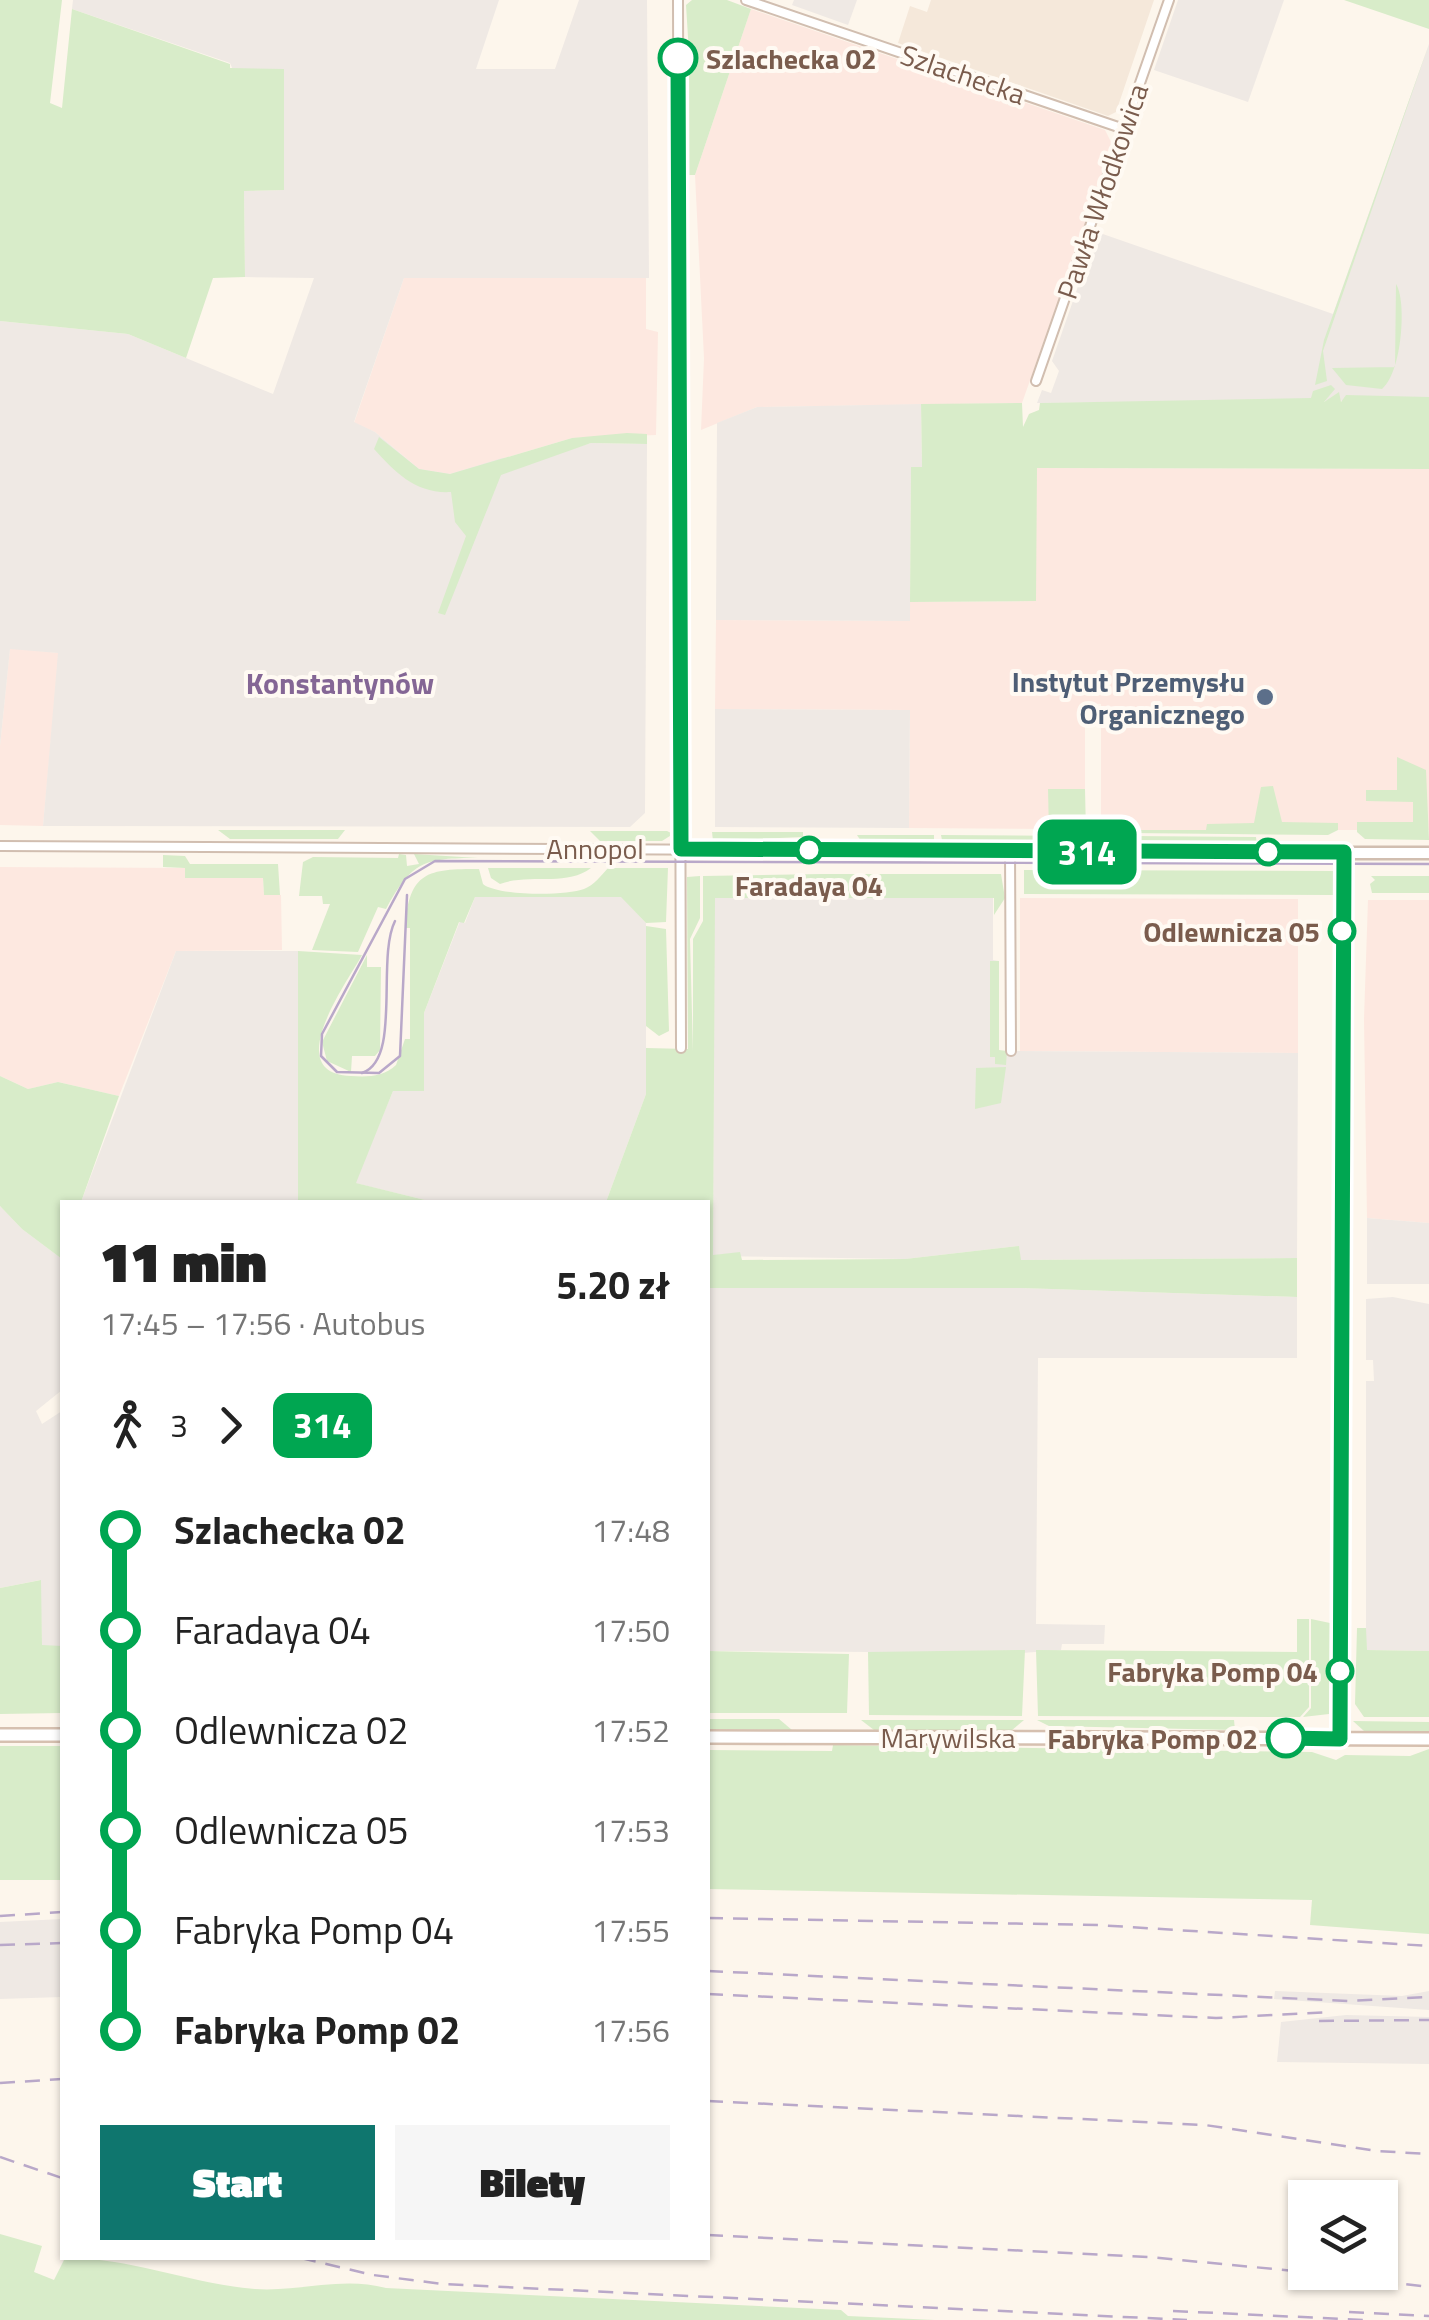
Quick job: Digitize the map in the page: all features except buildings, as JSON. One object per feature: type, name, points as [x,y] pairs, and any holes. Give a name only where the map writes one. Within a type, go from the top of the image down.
[{"type":"main road","points":[[0,1735],[60,1734]]},
{"type":"main road","name":"Marywilska","points":[[710,1737],[1429,1739]]},
{"type":"street","points":[[678,0],[681,1048]]},
{"type":"street","name":"Szlachecka","points":[[746,0],[1124,128]]},
{"type":"street","name":"Pawła Włodkowica","points":[[1036,382],[1169,0]]},
{"type":"street","name":"Annopol","points":[[0,846],[1429,853]]},
{"type":"street","points":[[1010,851],[1011,1051]]},
{"type":"street","points":[[1340,1739],[1344,852]]},
{"type":"shaded area","points":[[73,0],[499,0],[476,69],[555,69],[579,0],[647,0],[649,278],[404,278],[354,422],[375,432],[419,469],[450,474],[502,458],[547,457],[591,443],[647,444],[645,813],[630,827],[43,826],[58,653],[10,649],[0,746],[0,321],[128,334],[273,394],[314,278],[245,277],[244,191],[284,190],[230,63],[72,9]]},
{"type":"shaded area","points":[[794,0],[857,0],[848,25],[792,5]]},
{"type":"shaded area","points":[[931,0],[1154,0],[1116,112],[1108,116],[898,43],[910,6],[927,12]]},
{"type":"shaded area","points":[[1178,0],[1284,0],[1248,102],[1154,70]]},
{"type":"shaded area","points":[[751,9],[1105,130],[1113,146],[1022,403],[757,407],[701,430],[704,358],[695,175]]},
{"type":"shaded area","points":[[1429,44],[1429,400],[1037,403],[1042,390],[1051,393],[1059,371],[1052,361],[1097,232],[1333,314]]},
{"type":"shaded area","points":[[404,278],[646,278],[646,329],[658,332],[656,435],[572,438],[450,474],[419,469],[375,432],[354,423]]},
{"type":"shaded area","points":[[921,404],[922,467],[911,468],[910,621],[716,620],[717,423],[757,407]]},
{"type":"shaded area","points":[[1036,468],[1429,469],[1429,830],[1101,830],[1101,704],[1085,703],[1085,789],[1049,789],[1049,829],[909,828],[910,710],[715,709],[716,620],[910,621],[910,602],[1036,601]]},
{"type":"shaded area","points":[[10,648],[59,653],[43,826],[0,825],[0,746]]},
{"type":"shaded area","points":[[715,709],[910,710],[909,828],[715,827]]},
{"type":"shaded area","points":[[0,867],[185,868],[186,878],[263,878],[264,895],[281,895],[282,950],[176,951],[119,1096],[58,1082],[28,1089],[0,1076]]},
{"type":"shaded area","points":[[475,897],[622,897],[646,923],[646,1094],[607,1200],[425,1200],[355,1183],[393,1091],[423,1091],[424,1013],[460,921],[465,923]]},
{"type":"shaded area","points":[[714,897],[993,898],[993,960],[999,961],[999,1051],[1298,1053],[1297,1258],[1020,1260],[1019,1246],[905,1259],[713,1256]]},
{"type":"shaded area","points":[[1020,898],[1298,899],[1298,1053],[1020,1051]]},
{"type":"shaded area","points":[[1368,900],[1429,900],[1429,1223],[1367,1218],[1364,1019]]},
{"type":"shaded area","points":[[176,951],[298,951],[298,1200],[82,1200]]},
{"type":"shaded area","points":[[0,1206],[22,1229],[60,1258],[60,1392],[36,1411],[42,1424],[60,1412],[60,1646],[42,1646],[40,1580],[0,1588]]},
{"type":"shaded area","points":[[1367,1218],[1429,1223],[1429,1284],[1367,1284]]},
{"type":"shaded area","points":[[710,1288],[1021,1288],[1297,1297],[1297,1358],[1038,1358],[1036,1624],[1105,1625],[1104,1644],[1062,1644],[1061,1650],[710,1651]]},
{"type":"shaded area","points":[[1393,1297],[1429,1304],[1429,1651],[1366,1650],[1366,1381],[1374,1381],[1373,1360],[1366,1360],[1366,1299]]},
{"type":"shaded area","points":[[60,1919],[60,1997],[0,1999],[0,1922]]},
{"type":"shaded area","points":[[1275,1991],[1402,1996],[1429,1991],[1429,2010],[1274,1999]]},
{"type":"shaded area","points":[[1346,2015],[1429,2017],[1429,2064],[1277,2062],[1281,2022]]},
{"type":"green space","points":[[0,0],[62,0],[50,103],[62,108],[72,9],[230,64],[230,68],[284,69],[284,190],[244,191],[245,277],[213,278],[186,358],[128,334],[0,321]]},
{"type":"green space","points":[[692,0],[727,0],[751,9],[695,175],[685,175],[684,103],[690,69],[686,5]]},
{"type":"green space","points":[[1344,0],[1429,0],[1429,29]]},
{"type":"green space","points":[[1429,44],[1323,351],[1327,381],[1315,385],[1324,340]]},
{"type":"green space","points":[[667,74],[674,97],[676,239],[670,237]]},
{"type":"green space","points":[[1396,284],[1402,320],[1395,365]]},
{"type":"green space","points":[[1394,367],[1382,389],[1346,385],[1332,368]]},
{"type":"green space","points":[[1331,385],[1335,389],[1324,402],[1339,392],[1341,402],[1346,395],[1429,397],[1429,469],[1037,468],[1036,601],[910,602],[911,467],[922,467],[921,404],[1022,403],[1023,427],[1029,414],[1039,410],[1040,403],[1311,398],[1313,391]]},
{"type":"green space","points":[[647,434],[647,444],[591,443],[501,475],[445,615],[438,613],[466,536],[455,522],[451,492],[417,486],[399,474],[374,449],[379,437],[419,469],[450,474],[572,438]]},
{"type":"green space","points":[[671,457],[677,463],[676,643],[671,650]]},
{"type":"green space","points":[[1397,757],[1426,770],[1429,840],[1365,839],[1357,832],[1357,822],[1413,822],[1413,802],[1366,801],[1366,790],[1397,790]]},
{"type":"green space","points":[[1273,786],[1282,822],[1338,823],[1338,830],[1328,835],[1131,833],[1206,830],[1207,824],[1254,823],[1261,787]]},
{"type":"green space","points":[[1048,789],[1085,789],[1086,833],[1075,829],[1074,833],[1049,833]]},
{"type":"green space","points":[[218,830],[345,830],[338,839],[230,839]]},
{"type":"green space","points":[[590,831],[673,834],[662,841],[600,841]]},
{"type":"green space","points":[[712,832],[803,832],[803,837],[713,841]]},
{"type":"green space","points":[[857,835],[934,835],[934,842],[930,846],[864,846]]},
{"type":"green space","points":[[941,835],[1089,836],[1083,841],[943,845]]},
{"type":"green space","points":[[1131,836],[1256,837],[1257,846],[1135,843]]},
{"type":"green space","points":[[399,854],[406,855],[407,866],[419,864],[414,854],[478,858],[432,861],[412,872],[386,909],[378,907],[358,952],[312,950],[330,904],[323,904],[322,896],[299,896],[303,862],[313,857],[398,858]]},
{"type":"green space","points":[[163,855],[185,856],[190,864],[278,864],[280,895],[264,895],[263,878],[185,878],[185,868],[163,867]]},
{"type":"green space","points":[[1032,857],[1320,858],[1329,861],[1023,861]]},
{"type":"green space","points":[[488,868],[591,868],[559,879],[500,884],[491,878]]},
{"type":"green space","points":[[608,868],[668,868],[666,922],[646,923],[621,897],[475,897],[464,923],[459,922],[424,1013],[424,1091],[393,1091],[356,1183],[425,1200],[298,1200],[298,951],[362,955],[324,1025],[319,1044],[321,1060],[330,1071],[351,1076],[381,1074],[396,1065],[405,1039],[410,1039],[410,928],[405,928],[411,895],[424,877],[446,870],[479,869],[483,884],[516,893],[575,891],[594,883]]},
{"type":"green space","points":[[1024,870],[1335,871],[1333,895],[1024,894]]},
{"type":"green space","points":[[1001,874],[1005,898],[994,915],[994,898],[715,898],[713,1255],[740,1252],[742,1260],[905,1259],[1019,1246],[1021,1260],[1297,1258],[1297,1297],[1021,1288],[710,1288],[710,1200],[607,1200],[646,1094],[646,1048],[688,1049],[687,877],[700,876],[700,918],[690,939],[693,1052],[693,939],[703,921],[703,876]]},
{"type":"green space","points":[[1371,876],[1429,876],[1429,893],[1372,893],[1370,884],[1375,880]]},
{"type":"green space","points":[[646,926],[666,929],[669,1031],[659,1036],[646,1026]]},
{"type":"green space","points":[[367,955],[367,967],[381,967],[380,1050],[375,1056],[352,1056],[351,1072],[327,1061],[322,1042]]},
{"type":"green space","points":[[990,961],[999,961],[999,1050],[1007,1051],[1006,1065],[995,1064],[995,1057],[990,1057]]},
{"type":"green space","points":[[1006,1067],[1001,1103],[975,1109],[976,1068]]},
{"type":"green space","points":[[0,1076],[28,1089],[58,1082],[119,1096],[82,1200],[60,1200],[60,1258],[22,1229],[0,1206]]},
{"type":"green space","points":[[41,1580],[42,1645],[60,1646],[60,1713],[0,1714],[0,1588]]},
{"type":"green space","points":[[1297,1619],[1309,1619],[1309,1707],[1300,1717],[1038,1716],[1036,1650],[1297,1652]]},
{"type":"green space","points":[[1311,1619],[1330,1623],[1329,1714],[1303,1717],[1311,1708]]},
{"type":"green space","points":[[1357,1628],[1366,1628],[1367,1650],[1429,1651],[1429,1717],[1364,1717],[1355,1704]]},
{"type":"green space","points":[[1025,1650],[1022,1716],[869,1715],[868,1652]]},
{"type":"green space","points":[[710,1651],[849,1654],[847,1713],[710,1713]]},
{"type":"green space","points":[[710,1719],[779,1719],[792,1730],[710,1729]]},
{"type":"green space","points":[[861,1720],[1024,1720],[1011,1731],[874,1730]]},
{"type":"green space","points":[[1037,1720],[1234,1720],[1235,1730],[1049,1726]]},
{"type":"green space","points":[[1353,1721],[1429,1722],[1429,1732],[1364,1731]]},
{"type":"green space","points":[[833,1745],[1312,1752],[1336,1760],[1345,1755],[1410,1756],[1429,1749],[1429,1934],[1310,1925],[1312,1900],[710,1889],[710,1750],[832,1751]]},
{"type":"green space","points":[[0,1746],[60,1746],[60,1880],[0,1880]]},
{"type":"green space","points":[[0,2234],[42,2246],[34,2272],[54,2280],[64,2260],[96,2260],[255,2289],[353,2284],[841,2310],[848,2316],[935,2320],[0,2320]]},
{"type":"tram line","points":[[407,895],[400,1056],[379,1073],[337,1072],[321,1056],[322,1034],[405,879],[435,861],[1429,864]]},
{"type":"tram line","points":[[362,1073],[374,1064],[381,1049],[387,959],[395,921]]},
{"type":"railway","points":[[0,1916],[60,1912]]},
{"type":"railway","points":[[710,1918],[1098,1925],[1429,1946]]},
{"type":"railway","points":[[0,1945],[60,1943]]},
{"type":"railway","points":[[710,1971],[1348,2001],[1429,1997]]},
{"type":"railway","points":[[710,1994],[1216,2018],[1332,2012]]},
{"type":"railway","points":[[1319,2021],[1429,2020]]},
{"type":"railway","points":[[0,2083],[60,2079]]},
{"type":"railway","points":[[710,2101],[1205,2125],[1377,2151],[1429,2154]]},
{"type":"railway","points":[[0,2157],[60,2177]]},
{"type":"railway","points":[[710,2235],[1149,2257],[1288,2270]]},
{"type":"railway","points":[[309,2260],[373,2275],[442,2284],[1187,2320]]},
{"type":"railway","points":[[1398,2283],[1429,2287]]},
{"type":"railway","points":[[1173,2311],[1365,2320]]},
{"type":"railway","points":[[1349,2312],[1429,2316]]},
{"type":"bus line","name":"314","points":[[678,58],[681,849],[1344,852],[1340,1739],[1286,1738]]},
{"type":"place","name":"Szlachecka 02","points":[[678,58]]},
{"type":"place","name":"Instytut Przemysłu Organicznego","points":[[1265,697]]},
{"type":"place","name":"Faradaya 04","points":[[809,850]]},
{"type":"place","name":"Odlewnicza 05","points":[[1342,931]]},
{"type":"place","name":"Fabryka Pomp 04","points":[[1340,1671]]},
{"type":"place","name":"Fabryka Pomp 02","points":[[1286,1738]]},
{"type":"district","name":"Konstantynów","points":[[340,683]]}]
